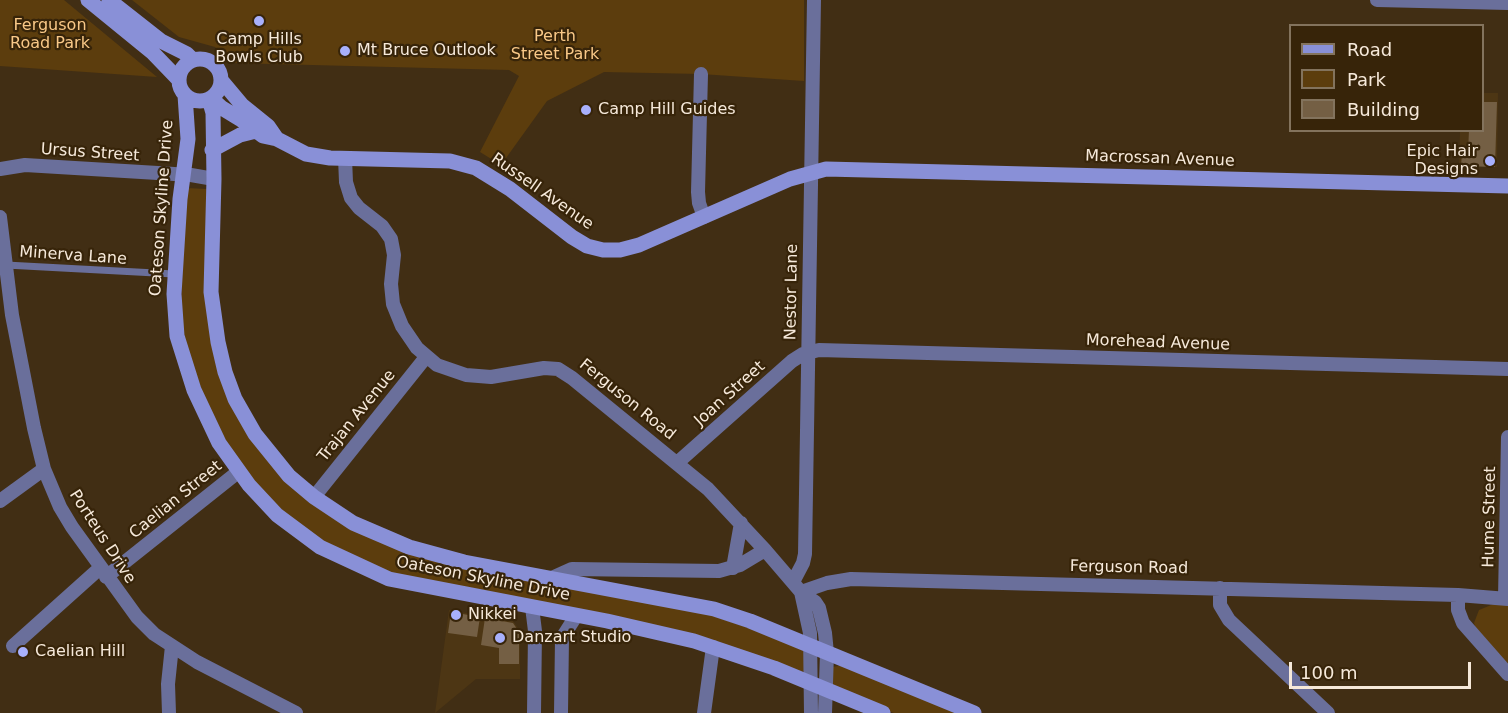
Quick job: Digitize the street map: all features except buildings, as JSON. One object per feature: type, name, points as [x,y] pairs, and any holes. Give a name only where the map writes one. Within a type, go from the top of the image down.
[{"type":"main road","points":[[88,0],[153,53],[182,88],[196,101],[210,99],[217,94],[221,80],[220,74],[213,63],[200,59],[194,60],[183,68],[182,88]]},
{"type":"main road","points":[[109,0],[161,42],[187,54],[194,60]]},
{"type":"main road","points":[[221,80],[242,105],[268,126],[277,139]]},
{"type":"main road","name":"Oateson Skyline Drive","points":[[182,88],[188,129],[182,175],[173,307],[180,351],[206,417],[219,443],[238,472],[262,501],[320,547],[360,567],[399,582],[650,630],[713,647],[811,683],[883,713]]},
{"type":"main road","points":[[210,99],[263,136],[277,139]]},
{"type":"main road","name":"Oateson Skyline Drive","points":[[210,99],[213,113],[211,292],[225,372],[235,399],[255,434],[289,476],[314,497],[353,524],[409,547],[464,562],[714,609],[750,621],[974,713]]},
{"type":"main road","points":[[212,150],[240,135],[256,131]]},
{"type":"main road","name":"Russell Avenue","points":[[277,139],[306,154],[345,158],[442,161],[476,168],[510,189],[572,237],[587,246],[603,250],[620,250],[639,245],[811,171]]},
{"type":"main road","name":"Macrossan Avenue","points":[[811,171],[895,169],[1508,186]]},
{"type":"street","name":"Nestor Lane","points":[[797,587],[805,554],[814,0]]},
{"type":"street","points":[[1377,0],[1508,3]]},
{"type":"street","points":[[701,74],[698,192],[704,217]]},
{"type":"street","name":"Ferguson Road","points":[[345,158],[346,182],[351,198],[359,208],[382,226],[391,239],[394,255],[391,284],[393,304],[409,338],[426,357],[455,373],[478,377],[502,376],[544,368],[558,369],[708,489],[819,608],[824,625],[826,653],[825,713]]},
{"type":"street","name":"Ursus Street","points":[[0,169],[26,165],[213,179]]},
{"type":"street","name":"Porteus Drive","points":[[0,217],[12,315],[44,469],[60,507],[103,572],[137,617],[154,634],[197,662],[296,713]]},
{"type":"street","points":[[0,324],[12,315]]},
{"type":"street","name":"Morehead Avenue","points":[[808,353],[827,350],[1508,369]]},
{"type":"street","name":"Joan Street","points":[[677,463],[792,361],[808,353]]},
{"type":"street","name":"Trajan Avenue","points":[[314,497],[426,357]]},
{"type":"street","name":"Hume Street","points":[[1507,598],[1508,437]]},
{"type":"street","points":[[0,501],[44,469]]},
{"type":"street","name":"Caelian Street","points":[[13,646],[103,572],[238,472]]},
{"type":"street","points":[[733,568],[741,523]]},
{"type":"street","name":"Oateson Skyline Drive","points":[[552,578],[572,569],[710,571],[733,568],[765,550]]},
{"type":"street","name":"Ferguson Road","points":[[797,587],[852,579],[1507,598]]},
{"type":"street","name":"Ferguson Road","points":[[797,587],[809,622],[812,646],[811,713]]},
{"type":"street","points":[[1220,588],[1220,605],[1229,620],[1328,713]]},
{"type":"street","points":[[1458,595],[1459,615],[1463,623],[1508,674]]},
{"type":"street","points":[[532,607],[535,631],[534,713]]},
{"type":"street","points":[[561,713],[562,638],[576,616]]},
{"type":"street","points":[[169,713],[168,684],[172,646]]},
{"type":"street","points":[[704,713],[713,647]]},
{"type":"lane","name":"Minerva Lane","points":[[6,265],[174,274]]},
{"type":"shaded area","points":[[1484,93],[1498,93],[1497,167],[1459,166],[1460,132],[1484,132]]},
{"type":"shaded area","points":[[449,610],[513,621],[520,631],[520,679],[476,679],[435,713]]},
{"type":"green space","name":"Ferguson Road Park","points":[[0,0],[64,0],[157,77],[0,66]]},
{"type":"green space","name":"Perth Street Park","points":[[132,0],[804,0],[804,81],[701,74],[604,72],[547,101],[501,165],[480,152],[519,76],[509,70],[233,63],[215,47],[179,37]]},
{"type":"green space","points":[[186,188],[207,189],[205,289],[257,443],[364,534],[691,608],[805,648],[806,671],[399,579],[317,541],[252,483],[210,415],[180,327]]},
{"type":"green space","points":[[1496,603],[1508,605],[1508,668],[1476,630],[1474,623],[1479,610]]},
{"type":"green space","points":[[844,665],[965,713],[894,713],[832,688],[832,667]]},
{"type":"place","name":"Camp Hills Bowls Club","points":[[259,21]]},
{"type":"place","name":"Mt Bruce Outlook","points":[[345,51]]},
{"type":"place","name":"Camp Hill Guides","points":[[586,110]]},
{"type":"place","name":"Epic Hair Designs","points":[[1490,161]]},
{"type":"place","name":"Nikkei","points":[[456,615]]},
{"type":"place","name":"Danzart Studio","points":[[500,638]]},
{"type":"place","name":"Caelian Hill","points":[[23,652]]}]
